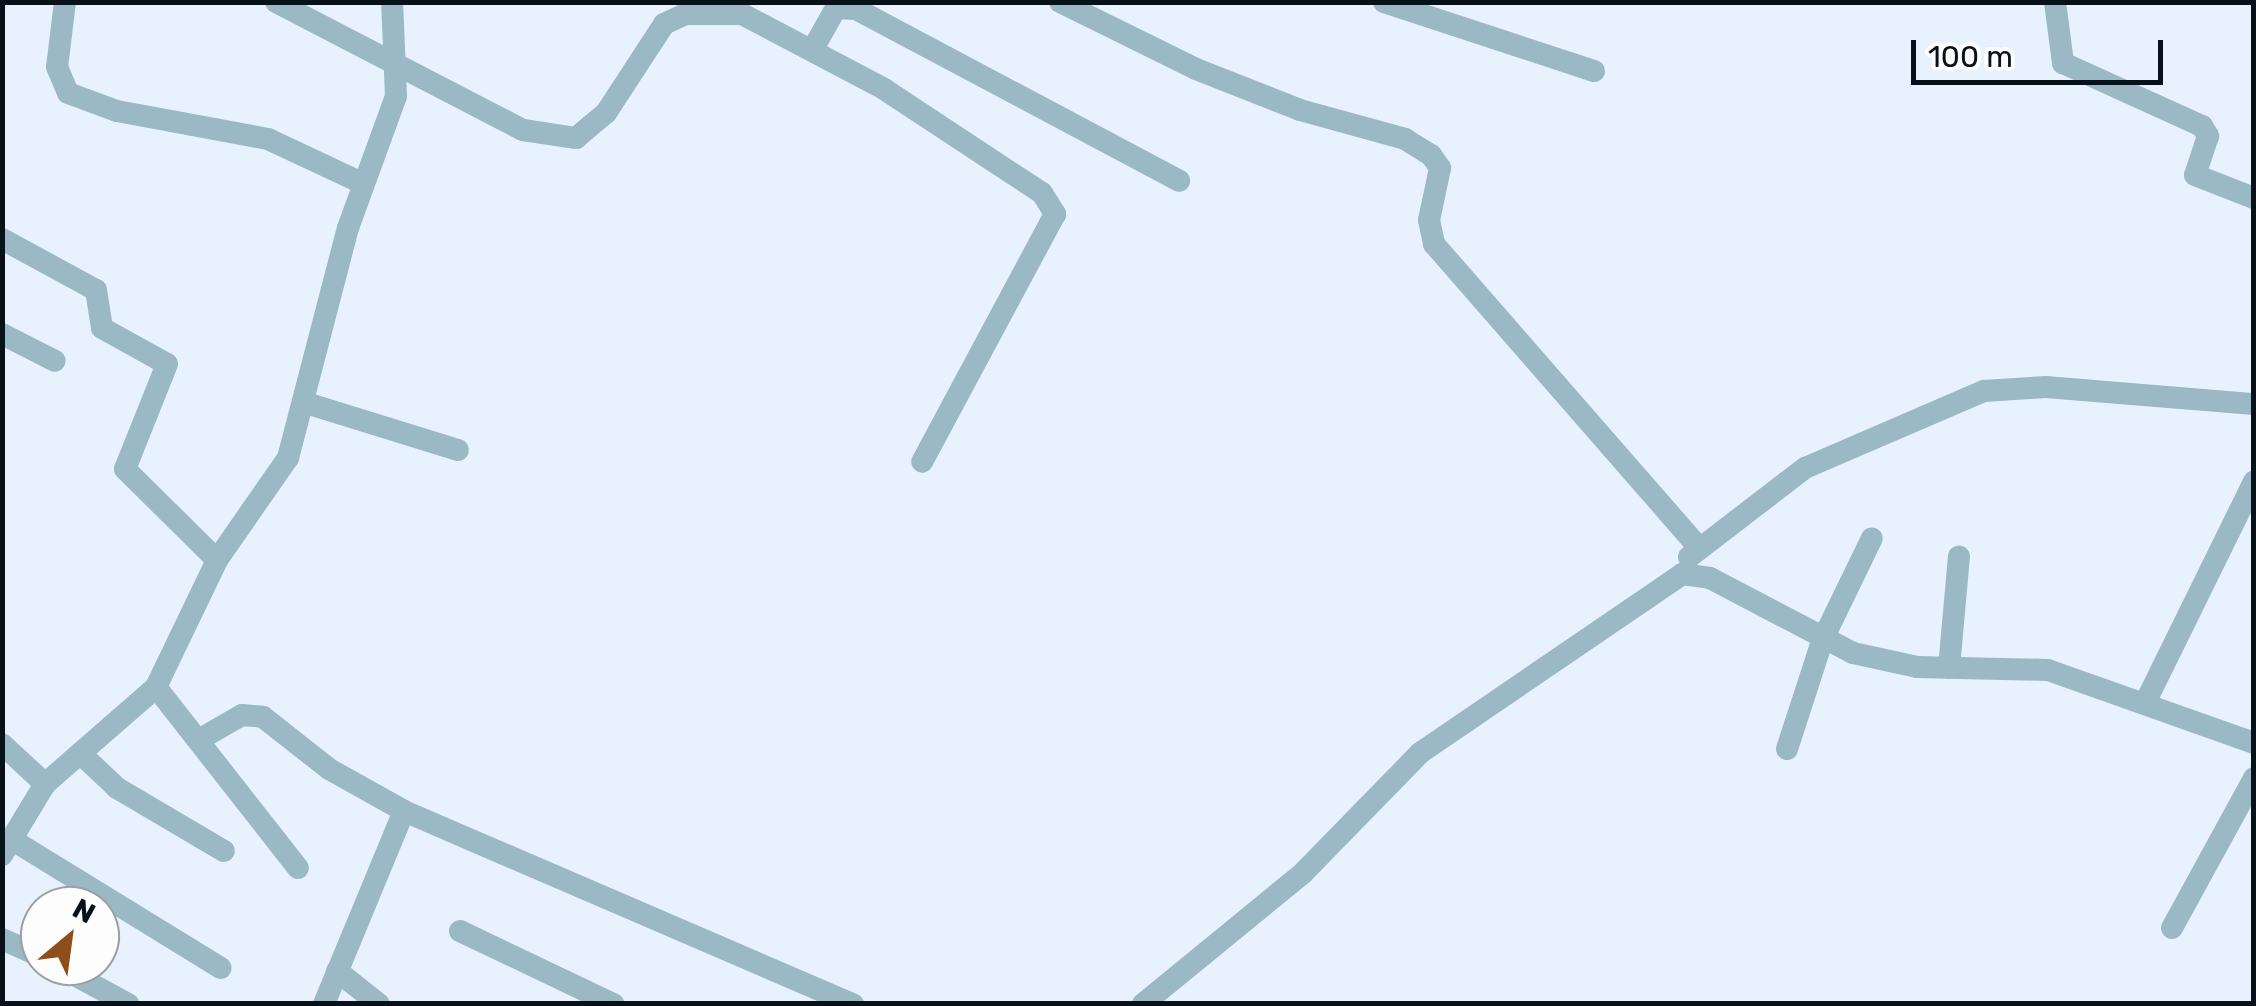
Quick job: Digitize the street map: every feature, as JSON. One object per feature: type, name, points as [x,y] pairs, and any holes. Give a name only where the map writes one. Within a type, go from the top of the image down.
[{"type":"street","points":[[65,2],[58,67],[68,94],[117,111],[268,139],[362,183]]},
{"type":"street","points":[[276,2],[398,71],[522,130],[576,138],[606,114],[664,24],[709,7],[742,14],[814,48],[1052,202],[1055,214],[922,462]]},
{"type":"street","points":[[221,968],[7,847],[45,784],[156,687],[217,560],[283,468],[306,402],[362,183],[396,96],[398,71],[392,2]]},
{"type":"street","points":[[651,2],[664,24]]},
{"type":"street","points":[[1060,2],[1196,69],[1300,110],[1405,139],[1432,155],[1440,168],[1429,220],[1434,244],[1699,548]]},
{"type":"street","points":[[1384,2],[1594,71]]},
{"type":"street","points":[[2054,2],[2064,63],[2202,126],[2208,136],[2195,175],[2254,198]]},
{"type":"street","points":[[814,48],[836,8],[856,9],[1180,181]]},
{"type":"street","points":[[2,238],[96,290],[102,328],[167,364],[125,469],[217,560]]},
{"type":"street","points":[[2,334],[55,361]]},
{"type":"street","points":[[1142,1004],[1302,873],[1420,754],[1662,581],[1805,468],[1984,391],[2031,386],[2254,404]]},
{"type":"street","points":[[306,402],[458,450]]},
{"type":"street","points":[[2145,703],[2254,481]]},
{"type":"street","points":[[1787,749],[1822,641],[1872,538]]},
{"type":"street","points":[[1949,668],[1959,556]]},
{"type":"street","points":[[1662,581],[1682,574],[1710,578],[1822,641],[1882,661],[1949,668],[2048,670],[2254,743]]},
{"type":"street","points":[[156,687],[202,738],[298,868]]},
{"type":"street","points":[[202,738],[242,715],[263,717],[329,769],[404,811],[853,1004]]},
{"type":"street","points":[[2,744],[45,784]]},
{"type":"street","points":[[81,754],[117,788],[224,851]]},
{"type":"street","points":[[2172,928],[2254,778]]},
{"type":"street","points":[[324,1004],[404,811]]},
{"type":"street","points":[[460,931],[612,1004]]},
{"type":"street","points":[[336,971],[379,1004]]},
{"type":"street","points":[[95,986],[128,1004]]}]
